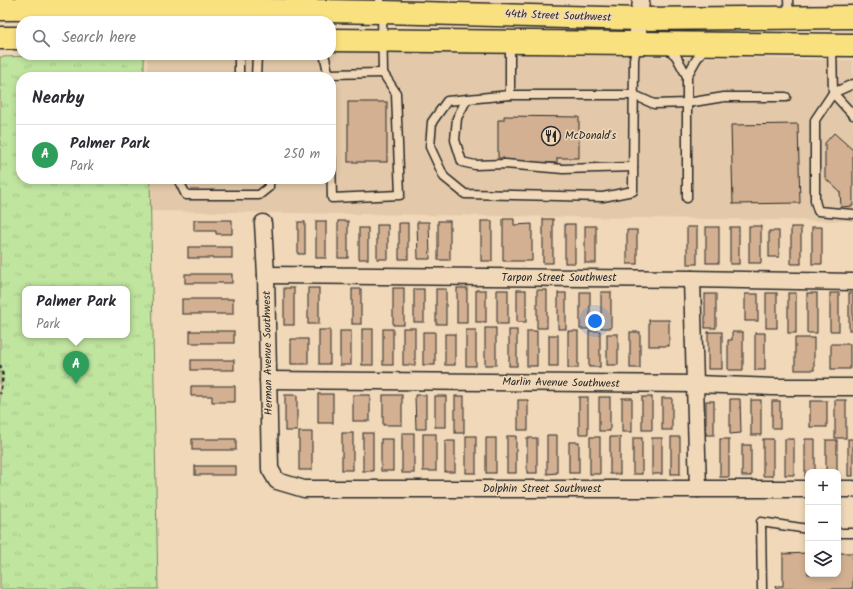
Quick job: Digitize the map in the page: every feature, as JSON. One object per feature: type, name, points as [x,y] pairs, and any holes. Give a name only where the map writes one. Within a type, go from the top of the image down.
[{"type":"main road","name":"44th Street Southwest","points":[[0,9],[152,8],[250,13],[381,6],[640,9],[715,19],[789,9],[853,17]]},
{"type":"main road","points":[[0,38],[16,38]]},
{"type":"main road","points":[[336,40],[842,45]]},
{"type":"street","points":[[637,43],[640,9]]},
{"type":"street","name":"Herman Avenue Southwest","points":[[263,223],[266,275],[270,469],[277,481]]},
{"type":"street","name":"Tarpon Street Southwest","points":[[266,275],[853,282]]},
{"type":"street","points":[[692,279],[698,489]]},
{"type":"street","name":"Marlin Avenue Southwest","points":[[268,380],[853,387]]},
{"type":"street","name":"Dolphin Street Southwest","points":[[277,481],[304,489],[805,489]]},
{"type":"street","points":[[841,489],[853,490]]},
{"type":"lane","points":[[332,184],[332,198],[400,196],[396,93],[383,73],[381,6]]},
{"type":"lane","points":[[510,42],[510,95]]},
{"type":"lane","points":[[637,43],[634,59],[634,95],[633,167],[632,191],[603,197],[465,194],[444,177],[430,147],[432,122],[447,101],[510,95],[634,95],[654,104],[687,103],[724,97],[786,97]]},
{"type":"lane","points":[[662,43],[676,56],[687,76]]},
{"type":"lane","points":[[687,198],[687,76],[695,61],[708,44]]},
{"type":"lane","points":[[842,45],[833,93],[815,120],[815,201],[818,210],[853,214]]},
{"type":"lane","points":[[239,60],[239,72]]},
{"type":"lane","points":[[256,72],[257,60]]},
{"type":"lane","points":[[325,60],[328,72]]},
{"type":"lane","points":[[336,76],[383,73]]},
{"type":"lane","points":[[833,93],[853,84]]},
{"type":"lane","points":[[833,93],[853,115]]},
{"type":"lane","points":[[467,99],[457,118],[455,140],[462,162],[475,165],[505,164],[563,169],[633,167]]},
{"type":"lane","points":[[180,184],[186,195],[259,195],[269,187],[269,184]]},
{"type":"lane","points":[[762,589],[761,522],[805,529]]},
{"type":"lane","points":[[841,533],[853,533]]},
{"type":"path","points":[[0,365],[3,376],[0,394]]},
{"type":"shaded area","points":[[336,51],[853,60],[853,221],[151,211],[150,184],[336,184],[336,72],[148,72],[147,60],[336,60]]},
{"type":"green space","points":[[0,57],[16,57],[16,60],[144,60],[144,72],[16,72],[16,184],[150,184],[158,589],[0,589]]},
{"type":"building","points":[[348,102],[387,102],[387,162],[348,162]]},
{"type":"building","points":[[504,116],[579,117],[579,158],[557,158],[557,163],[514,163],[514,160],[504,160],[504,158],[498,158],[498,120],[504,120]]},
{"type":"building","points":[[798,124],[800,203],[733,204],[731,125]]},
{"type":"building","points":[[834,133],[853,150],[853,206],[841,207],[840,192],[825,178],[825,143]]},
{"type":"building","points":[[503,219],[514,219],[514,225],[532,224],[532,261],[503,261]]},
{"type":"building","points":[[543,219],[553,219],[553,263],[543,263]]},
{"type":"building","points":[[194,220],[232,220],[232,234],[216,234],[216,231],[194,231]]},
{"type":"building","points":[[316,221],[326,221],[326,258],[316,258]]},
{"type":"building","points":[[338,221],[348,221],[348,258],[338,258]]},
{"type":"building","points":[[438,221],[450,221],[450,260],[438,260]]},
{"type":"building","points":[[481,221],[492,221],[492,261],[481,261]]},
{"type":"building","points":[[298,222],[305,222],[305,254],[298,254]]},
{"type":"building","points":[[417,222],[429,222],[430,259],[418,259]]},
{"type":"building","points":[[399,223],[408,223],[408,259],[399,259]]},
{"type":"building","points":[[565,224],[575,224],[575,263],[565,263]]},
{"type":"building","points":[[377,225],[388,225],[388,259],[377,259]]},
{"type":"building","points":[[585,226],[596,226],[596,263],[585,263]]},
{"type":"building","points":[[749,226],[761,226],[761,263],[749,263]]},
{"type":"building","points":[[687,227],[697,227],[697,264],[687,264]]},
{"type":"building","points":[[706,227],[719,227],[719,263],[706,263]]},
{"type":"building","points":[[730,227],[739,227],[739,264],[730,264]]},
{"type":"building","points":[[791,227],[801,227],[801,264],[791,264]]},
{"type":"building","points":[[812,227],[822,227],[822,264],[812,264]]},
{"type":"building","points":[[359,228],[368,228],[368,259],[359,259]]},
{"type":"building","points":[[627,230],[637,230],[637,264],[627,264]]},
{"type":"building","points":[[769,231],[779,231],[779,257],[769,257]]},
{"type":"building","points":[[188,247],[232,247],[232,258],[188,258]]},
{"type":"building","points":[[185,274],[232,274],[232,283],[185,283]]},
{"type":"building","points":[[284,288],[294,288],[294,325],[284,325]]},
{"type":"building","points":[[308,288],[319,288],[319,324],[308,324]]},
{"type":"building","points":[[393,288],[404,288],[404,325],[393,325]]},
{"type":"building","points":[[457,288],[467,288],[467,323],[457,323]]},
{"type":"building","points":[[352,289],[361,289],[361,324],[352,324]]},
{"type":"building","points":[[414,289],[424,289],[424,322],[414,322]]},
{"type":"building","points":[[436,289],[446,289],[446,324],[436,324]]},
{"type":"building","points":[[476,290],[486,290],[486,322],[476,322]]},
{"type":"building","points":[[497,290],[508,290],[508,324],[497,324]]},
{"type":"building","points":[[517,290],[526,290],[526,322],[517,322]]},
{"type":"building","points":[[537,290],[547,290],[547,328],[537,328]]},
{"type":"building","points":[[580,292],[590,292],[590,329],[580,329]]},
{"type":"building","points":[[601,292],[611,292],[611,328],[601,328]]},
{"type":"building","points":[[558,293],[566,293],[566,329],[558,329]]},
{"type":"building","points":[[766,293],[777,293],[777,328],[766,328]]},
{"type":"building","points":[[788,293],[796,293],[796,333],[788,333]]},
{"type":"building","points":[[807,293],[817,293],[817,333],[807,333]]},
{"type":"building","points":[[830,293],[839,293],[839,331],[830,331]]},
{"type":"building","points":[[849,293],[853,293],[853,330],[849,330]]},
{"type":"building","points":[[705,294],[716,294],[716,328],[705,328]]},
{"type":"building","points":[[745,294],[758,294],[758,321],[745,321]]},
{"type":"building","points":[[182,299],[233,299],[233,314],[182,314]]},
{"type":"building","points":[[649,320],[669,320],[669,346],[649,346]]},
{"type":"building","points":[[403,328],[415,328],[415,365],[403,365]]},
{"type":"building","points":[[485,328],[496,328],[496,365],[485,365]]},
{"type":"building","points":[[362,329],[373,329],[373,365],[362,365]]},
{"type":"building","points":[[383,329],[393,329],[393,365],[383,365]]},
{"type":"building","points":[[319,330],[330,330],[330,364],[319,364]]},
{"type":"building","points":[[466,330],[476,330],[476,366],[466,366]]},
{"type":"building","points":[[509,330],[517,330],[517,366],[509,366]]},
{"type":"building","points":[[190,331],[234,331],[234,343],[190,343]]},
{"type":"building","points":[[340,331],[351,331],[351,365],[340,365]]},
{"type":"building","points":[[527,331],[537,331],[537,366],[527,366]]},
{"type":"building","points":[[568,331],[578,331],[578,368],[568,368]]},
{"type":"building","points":[[589,331],[600,331],[600,367],[589,367]]},
{"type":"building","points":[[423,332],[435,332],[435,365],[423,365]]},
{"type":"building","points":[[630,332],[640,332],[640,368],[630,368]]},
{"type":"building","points":[[708,332],[722,332],[722,369],[708,369]]},
{"type":"building","points":[[732,332],[743,332],[743,370],[728,370],[728,340],[732,340]]},
{"type":"building","points":[[755,333],[765,333],[765,370],[755,370]]},
{"type":"building","points":[[445,334],[455,334],[455,365],[445,365]]},
{"type":"building","points":[[607,334],[618,334],[618,365],[607,365]]},
{"type":"building","points":[[549,335],[558,335],[558,366],[549,366]]},
{"type":"building","points":[[795,338],[814,338],[814,370],[795,370]]},
{"type":"building","points":[[291,339],[308,339],[308,364],[291,364]]},
{"type":"building","points":[[831,344],[850,344],[850,369],[831,369]]},
{"type":"building","points":[[191,360],[234,360],[234,370],[191,370]]},
{"type":"building","points":[[191,386],[235,386],[235,402],[212,402],[212,396],[191,396]]},
{"type":"building","points":[[318,394],[333,394],[333,423],[318,423]]},
{"type":"building","points":[[285,395],[297,395],[297,431],[285,431]]},
{"type":"building","points":[[353,395],[370,395],[370,421],[353,421]]},
{"type":"building","points":[[383,395],[402,395],[402,425],[383,425]]},
{"type":"building","points":[[415,395],[426,395],[426,429],[416,429]]},
{"type":"building","points":[[435,396],[446,396],[446,427],[435,427]]},
{"type":"building","points":[[455,396],[464,396],[464,433],[455,433]]},
{"type":"building","points":[[579,397],[588,397],[588,434],[579,434]]},
{"type":"building","points":[[599,397],[610,397],[610,431],[599,431]]},
{"type":"building","points":[[642,397],[652,397],[652,430],[642,430]]},
{"type":"building","points":[[622,398],[632,398],[632,432],[622,432]]},
{"type":"building","points":[[662,398],[672,398],[672,430],[662,430]]},
{"type":"building","points":[[730,399],[740,399],[741,433],[730,434]]},
{"type":"building","points":[[518,400],[528,400],[528,430],[518,430]]},
{"type":"building","points":[[751,400],[761,400],[761,435],[751,435]]},
{"type":"building","points":[[835,400],[846,400],[846,438],[835,438]]},
{"type":"building","points":[[706,401],[714,401],[714,435],[706,435]]},
{"type":"building","points":[[772,401],[780,401],[780,428],[772,428]]},
{"type":"building","points":[[810,401],[827,401],[827,427],[810,427]]},
{"type":"building","points":[[299,432],[312,432],[312,470],[299,470]]},
{"type":"building","points":[[342,433],[353,433],[353,470],[342,470]]},
{"type":"building","points":[[363,433],[373,433],[373,471],[363,471]]},
{"type":"building","points":[[402,433],[414,433],[414,473],[402,473]]},
{"type":"building","points":[[423,434],[436,434],[436,471],[423,471]]},
{"type":"building","points":[[547,435],[557,435],[557,473],[547,474]]},
{"type":"building","points":[[466,436],[476,436],[476,473],[466,473]]},
{"type":"building","points":[[507,436],[516,436],[516,473],[507,473]]},
{"type":"building","points":[[590,437],[600,437],[600,474],[590,474]]},
{"type":"building","points":[[610,437],[620,437],[620,474],[610,474]]},
{"type":"building","points":[[671,437],[680,437],[680,474],[671,474]]},
{"type":"building","points":[[486,438],[496,438],[496,473],[486,473]]},
{"type":"building","points":[[527,438],[537,438],[537,473],[527,473]]},
{"type":"building","points":[[633,438],[642,438],[642,474],[633,474]]},
{"type":"building","points":[[652,438],[662,438],[662,474],[652,474]]},
{"type":"building","points":[[192,439],[236,439],[236,450],[192,450]]},
{"type":"building","points":[[381,439],[393,439],[393,471],[381,471]]},
{"type":"building","points":[[720,439],[729,439],[729,477],[720,477]]},
{"type":"building","points":[[763,439],[773,439],[773,476],[763,476]]},
{"type":"building","points":[[785,439],[794,439],[794,475],[785,475]]},
{"type":"building","points":[[805,439],[815,439],[815,469],[805,469]]},
{"type":"building","points":[[848,439],[853,439],[853,476],[848,476]]},
{"type":"building","points":[[826,440],[837,440],[837,469],[826,469]]},
{"type":"building","points":[[445,441],[455,441],[455,472],[445,472]]},
{"type":"building","points":[[569,442],[579,442],[579,473],[569,473]]},
{"type":"building","points":[[742,445],[751,445],[751,476],[742,476]]},
{"type":"building","points":[[195,466],[236,466],[236,475],[195,475]]},
{"type":"building","points":[[805,553],[805,577],[841,577],[841,553],[853,553],[853,589],[776,589],[775,586],[783,586],[783,554]]},
{"type":"place","name":"McDonald's","points":[[551,136]]},
{"type":"place","name":"Palmer Park","points":[[76,384]]}]
